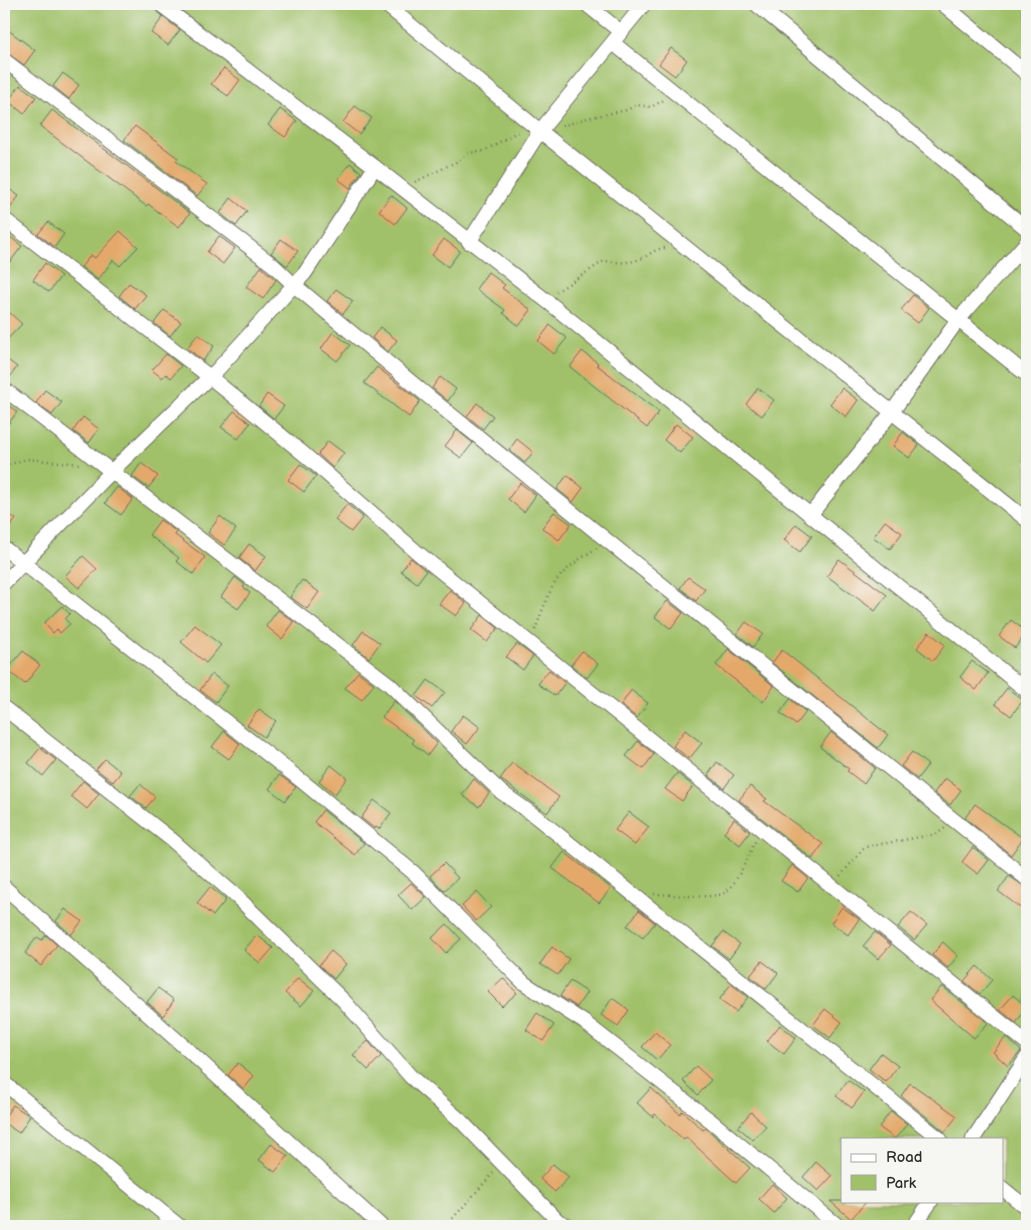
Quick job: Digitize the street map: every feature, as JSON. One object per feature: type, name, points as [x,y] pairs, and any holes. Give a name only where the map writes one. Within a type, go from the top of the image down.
[{"type":"street","points":[[160,4],[375,167],[552,305],[1027,691]]},
{"type":"street","points":[[385,4],[540,131],[1027,520]]},
{"type":"street","points":[[586,4],[675,93],[1027,375]]},
{"type":"street","points":[[469,242],[540,131],[644,4]]},
{"type":"street","points":[[756,4],[1027,229]]},
{"type":"street","points":[[943,4],[1027,74]]},
{"type":"street","points":[[4,60],[273,265],[294,285],[429,396],[1027,879]]},
{"type":"street","points":[[4,583],[108,470],[210,377],[305,273],[375,167]]},
{"type":"street","points":[[4,219],[210,377],[530,643],[1027,1044]]},
{"type":"street","points":[[811,514],[892,412],[958,320],[1027,242]]},
{"type":"street","points":[[4,390],[388,684],[501,792],[536,816],[939,1138]]},
{"type":"street","points":[[4,548],[303,782],[414,873],[524,984],[592,1028],[711,1121],[838,1226]]},
{"type":"street","points":[[4,708],[172,840],[236,896],[344,1001],[410,1077],[461,1121],[558,1221],[568,1226]]},
{"type":"street","points":[[4,887],[381,1226]]},
{"type":"street","points":[[974,1138],[1027,1057]]},
{"type":"street","points":[[4,1083],[179,1226]]},
{"type":"street","points":[[1004,1190],[1027,1208]]},
{"type":"street","points":[[914,1226],[930,1202]]},
{"type":"path","points":[[403,189],[456,162],[468,153],[484,151],[515,132],[540,131],[627,110],[637,105],[652,107],[675,93]]},
{"type":"path","points":[[552,305],[557,290],[604,261],[620,263],[640,259],[661,248],[686,247]]},
{"type":"path","points":[[4,466],[27,459],[108,470]]},
{"type":"path","points":[[530,643],[552,584],[568,567],[597,548],[605,537]]},
{"type":"path","points":[[831,886],[865,847],[937,834],[953,820]]},
{"type":"path","points":[[632,893],[710,895],[724,893],[732,885],[761,830]]},
{"type":"path","points":[[446,1226],[502,1163]]},
{"type":"green space","points":[[4,4],[1019,4],[1027,12],[1027,1226],[4,1226]]},
{"type":"building","points":[[163,17],[180,30],[168,45],[151,33]]},
{"type":"building","points":[[4,27],[35,50],[24,65],[4,51]]},
{"type":"building","points":[[671,48],[687,60],[675,76],[659,64]]},
{"type":"building","points":[[224,68],[240,80],[228,96],[211,84]]},
{"type":"building","points":[[63,73],[79,85],[69,99],[53,86]]},
{"type":"building","points":[[20,85],[36,97],[24,114],[8,101]]},
{"type":"building","points":[[355,106],[372,118],[359,134],[343,122]]},
{"type":"building","points":[[280,109],[297,121],[285,137],[268,125]]},
{"type":"building","points":[[52,110],[190,213],[179,227],[148,204],[146,206],[40,126]]},
{"type":"building","points":[[135,126],[178,158],[176,161],[207,184],[197,196],[124,140]]},
{"type":"building","points":[[350,163],[361,172],[350,188],[338,179]]},
{"type":"building","points":[[4,185],[19,196],[8,211],[4,210]]},
{"type":"building","points":[[391,195],[407,208],[395,224],[379,211]]},
{"type":"building","points":[[231,198],[247,211],[236,226],[220,213]]},
{"type":"building","points":[[48,222],[64,234],[55,247],[38,234]]},
{"type":"building","points":[[120,231],[138,247],[120,266],[113,260],[98,280],[81,267],[91,255],[95,258]]},
{"type":"building","points":[[4,232],[22,246],[10,262],[4,257]]},
{"type":"building","points":[[219,236],[235,248],[223,264],[207,252]]},
{"type":"building","points":[[281,239],[298,251],[287,266],[271,253]]},
{"type":"building","points":[[444,239],[460,251],[448,267],[432,255]]},
{"type":"building","points":[[45,263],[61,276],[49,292],[33,280]]},
{"type":"building","points":[[261,267],[276,280],[263,299],[246,287]]},
{"type":"building","points":[[488,272],[505,285],[502,288],[531,310],[519,326],[503,313],[505,310],[476,289]]},
{"type":"building","points":[[129,283],[146,295],[135,309],[119,296]]},
{"type":"building","points":[[336,289],[353,301],[343,314],[327,301]]},
{"type":"building","points":[[913,295],[929,308],[918,323],[901,310]]},
{"type":"building","points":[[164,310],[181,322],[170,336],[154,323]]},
{"type":"building","points":[[9,312],[22,324],[4,343],[4,318]]},
{"type":"building","points":[[550,325],[567,338],[554,354],[538,341]]},
{"type":"building","points":[[380,327],[397,340],[388,352],[372,338]]},
{"type":"building","points":[[333,332],[350,345],[337,361],[321,349]]},
{"type":"building","points":[[198,334],[214,346],[203,361],[187,348]]},
{"type":"building","points":[[582,351],[598,363],[597,365],[659,412],[647,428],[570,367]]},
{"type":"building","points":[[166,354],[181,366],[171,378],[166,374],[162,378],[152,370]]},
{"type":"building","points":[[4,357],[17,367],[7,381],[4,380]]},
{"type":"building","points":[[377,367],[420,401],[409,417],[364,383]]},
{"type":"building","points":[[440,377],[456,389],[448,401],[432,388]]},
{"type":"building","points":[[758,388],[774,400],[762,416],[746,404]]},
{"type":"building","points":[[842,388],[858,400],[846,417],[830,404]]},
{"type":"building","points":[[45,390],[62,402],[52,415],[36,403]]},
{"type":"building","points":[[267,394],[284,406],[274,419],[259,406]]},
{"type":"building","points":[[4,402],[17,412],[4,430]]},
{"type":"building","points":[[477,403],[493,416],[483,429],[467,416]]},
{"type":"building","points":[[234,411],[250,423],[238,439],[221,427]]},
{"type":"building","points":[[83,417],[99,429],[89,443],[73,431]]},
{"type":"building","points":[[676,424],[693,437],[680,453],[664,440]]},
{"type":"building","points":[[457,430],[473,443],[461,458],[445,446]]},
{"type":"building","points":[[903,432],[919,445],[909,458],[893,446]]},
{"type":"building","points":[[517,439],[533,452],[525,463],[509,450]]},
{"type":"building","points":[[328,441],[344,453],[333,468],[318,454]]},
{"type":"building","points":[[141,463],[158,476],[148,488],[132,476]]},
{"type":"building","points":[[300,464],[316,476],[304,492],[288,480]]},
{"type":"building","points":[[567,475],[583,488],[573,502],[557,489]]},
{"type":"building","points":[[520,483],[536,495],[524,512],[508,499]]},
{"type":"building","points":[[117,487],[133,499],[121,515],[105,503]]},
{"type":"building","points":[[347,504],[363,517],[351,532],[335,520]]},
{"type":"building","points":[[4,510],[16,519],[4,535]]},
{"type":"building","points":[[554,512],[571,524],[559,540],[542,528]]},
{"type":"building","points":[[220,516],[236,529],[224,545],[208,533]]},
{"type":"building","points":[[160,520],[177,532],[175,535],[205,557],[193,574],[176,561],[179,558],[149,535]]},
{"type":"building","points":[[885,521],[902,533],[890,549],[873,537]]},
{"type":"building","points":[[796,524],[812,536],[800,552],[784,540]]},
{"type":"building","points":[[249,544],[266,556],[255,571],[239,558]]},
{"type":"building","points":[[83,556],[97,569],[79,588],[65,576]]},
{"type":"building","points":[[411,558],[426,571],[417,583],[401,571]]},
{"type":"building","points":[[839,559],[887,595],[875,611],[827,576]]},
{"type":"building","points":[[235,577],[245,585],[243,587],[250,593],[238,609],[221,597]]},
{"type":"building","points":[[688,577],[705,589],[696,601],[680,588]]},
{"type":"building","points":[[302,580],[319,592],[307,609],[290,597]]},
{"type":"building","points":[[450,590],[466,603],[456,616],[439,604]]},
{"type":"building","points":[[667,601],[683,613],[671,629],[655,617]]},
{"type":"building","points":[[62,606],[70,614],[65,619],[70,624],[60,633],[57,629],[53,633],[44,623]]},
{"type":"building","points":[[278,610],[294,622],[282,639],[266,626]]},
{"type":"building","points":[[482,615],[498,628],[487,642],[471,630]]},
{"type":"building","points":[[1011,620],[1027,632],[1015,648],[999,636]]},
{"type":"building","points":[[746,622],[763,634],[753,647],[737,634]]},
{"type":"building","points":[[195,625],[221,645],[206,663],[181,642]]},
{"type":"building","points":[[363,631],[380,643],[369,658],[353,645]]},
{"type":"building","points":[[929,632],[945,645],[933,661],[917,648]]},
{"type":"building","points":[[517,644],[533,656],[523,670],[506,657]]},
{"type":"building","points":[[728,649],[774,686],[763,702],[716,665]]},
{"type":"building","points":[[782,650],[888,735],[878,748],[772,663]]},
{"type":"building","points":[[23,651],[40,665],[25,684],[7,670]]},
{"type":"building","points":[[582,651],[598,664],[587,678],[571,665]]},
{"type":"building","points":[[972,661],[988,673],[976,690],[960,677]]},
{"type":"building","points":[[549,670],[565,683],[555,696],[538,684]]},
{"type":"building","points":[[358,672],[374,684],[362,700],[345,688]]},
{"type":"building","points":[[212,674],[228,686],[216,702],[200,690]]},
{"type":"building","points":[[428,680],[445,692],[432,708],[416,696]]},
{"type":"building","points":[[1007,688],[1023,700],[1011,716],[995,704]]},
{"type":"building","points":[[631,690],[648,703],[637,718],[621,705]]},
{"type":"building","points":[[790,699],[806,712],[796,725],[780,713]]},
{"type":"building","points":[[394,701],[437,743],[428,755],[412,743],[414,740],[382,717]]},
{"type":"building","points":[[259,709],[276,721],[264,737],[247,725]]},
{"type":"building","points":[[463,715],[480,727],[467,744],[451,731]]},
{"type":"building","points":[[685,730],[702,743],[689,759],[673,746]]},
{"type":"building","points":[[224,731],[240,744],[229,759],[212,747]]},
{"type":"building","points":[[831,732],[875,768],[864,784],[847,771],[849,769],[820,747]]},
{"type":"building","points":[[638,741],[654,754],[643,769],[626,756]]},
{"type":"building","points":[[40,748],[56,760],[43,776],[28,763]]},
{"type":"building","points":[[912,752],[928,765],[917,779],[901,766]]},
{"type":"building","points":[[105,759],[121,772],[113,782],[96,769]]},
{"type":"building","points":[[717,762],[734,775],[724,788],[708,775]]},
{"type":"building","points":[[512,763],[559,797],[547,813],[500,779]]},
{"type":"building","points":[[331,765],[347,778],[335,794],[319,781]]},
{"type":"building","points":[[677,773],[693,786],[682,801],[665,789]]},
{"type":"building","points":[[279,775],[296,787],[285,801],[269,789]]},
{"type":"building","points":[[945,778],[961,790],[950,805],[934,793]]},
{"type":"building","points":[[474,779],[489,793],[479,807],[462,795]]},
{"type":"building","points":[[83,781],[99,794],[87,809],[71,796]]},
{"type":"building","points":[[140,784],[155,797],[146,808],[130,796]]},
{"type":"building","points":[[750,786],[767,799],[764,801],[823,844],[812,859],[739,800]]},
{"type":"building","points":[[374,800],[391,813],[379,829],[376,827],[375,829],[361,818]]},
{"type":"building","points":[[975,804],[1023,838],[1011,855],[965,818]]},
{"type":"building","points":[[323,810],[364,843],[355,855],[314,822]]},
{"type":"building","points":[[629,812],[649,827],[635,845],[615,830]]},
{"type":"building","points":[[734,819],[750,832],[740,845],[724,833]]},
{"type":"building","points":[[973,847],[989,860],[978,874],[962,862]]},
{"type":"building","points":[[564,852],[611,888],[599,903],[552,868]]},
{"type":"building","points":[[444,863],[458,878],[444,891],[430,876]]},
{"type":"building","points":[[792,865],[808,878],[798,892],[781,881]]},
{"type":"building","points":[[1009,876],[1027,888],[1027,913],[998,891]]},
{"type":"building","points":[[411,883],[426,897],[412,910],[398,895]]},
{"type":"building","points":[[210,887],[226,900],[213,916],[197,903]]},
{"type":"building","points":[[477,892],[491,907],[476,921],[462,906]]},
{"type":"building","points":[[842,907],[859,919],[848,935],[831,923]]},
{"type":"building","points":[[65,909],[82,921],[71,935],[56,921]]},
{"type":"building","points":[[639,910],[655,923],[643,938],[627,926]]},
{"type":"building","points":[[911,912],[927,925],[914,940],[898,927]]},
{"type":"building","points":[[447,924],[461,939],[446,953],[432,938]]},
{"type":"building","points":[[723,932],[740,944],[729,959],[712,946]]},
{"type":"building","points":[[875,932],[891,945],[878,959],[863,946]]},
{"type":"building","points":[[46,935],[57,945],[41,966],[25,953],[37,937],[42,940]]},
{"type":"building","points":[[257,935],[273,948],[260,963],[244,950]]},
{"type":"building","points":[[943,942],[958,956],[948,968],[932,955]]},
{"type":"building","points":[[552,947],[569,959],[558,975],[540,964]]},
{"type":"building","points":[[331,951],[346,964],[334,979],[319,965]]},
{"type":"building","points":[[762,961],[778,973],[766,989],[750,976]]},
{"type":"building","points":[[977,966],[992,980],[980,994],[964,981]]},
{"type":"building","points":[[298,978],[314,991],[301,1006],[285,993]]},
{"type":"building","points":[[503,978],[517,993],[502,1006],[488,992]]},
{"type":"building","points":[[570,981],[587,992],[577,1007],[560,996]]},
{"type":"building","points":[[731,984],[748,997],[736,1012],[719,1000]]},
{"type":"building","points":[[942,986],[988,1023],[974,1038],[930,1000]]},
{"type":"building","points":[[158,988],[174,1000],[163,1016],[147,1002]]},
{"type":"building","points":[[1013,995],[1027,1007],[1016,1023],[1000,1010]]},
{"type":"building","points":[[612,998],[629,1010],[618,1026],[601,1015]]},
{"type":"building","points":[[825,1009],[842,1022],[830,1038],[813,1025]]},
{"type":"building","points":[[537,1013],[554,1025],[543,1041],[526,1030]]},
{"type":"building","points":[[780,1025],[796,1038],[784,1054],[767,1041]]},
{"type":"building","points":[[655,1032],[670,1045],[657,1060],[642,1047]]},
{"type":"building","points":[[1006,1037],[1021,1051],[1008,1066],[993,1052]]},
{"type":"building","points":[[368,1041],[381,1056],[368,1070],[353,1055]]},
{"type":"building","points":[[881,1053],[898,1066],[886,1082],[869,1069]]},
{"type":"building","points":[[238,1063],[254,1076],[244,1089],[228,1075]]},
{"type":"building","points":[[696,1066],[711,1080],[698,1095],[683,1081]]},
{"type":"building","points":[[848,1080],[864,1092],[852,1108],[836,1096]]},
{"type":"building","points":[[910,1083],[957,1116],[945,1132],[901,1096]]},
{"type":"building","points":[[651,1088],[680,1114],[682,1111],[703,1130],[706,1128],[750,1168],[736,1183],[686,1137],[684,1140],[655,1114],[653,1117],[637,1103]]},
{"type":"building","points":[[13,1105],[30,1116],[19,1133],[4,1123],[4,1118]]},
{"type":"building","points":[[891,1111],[907,1124],[896,1138],[879,1127]]},
{"type":"building","points":[[751,1112],[766,1126],[753,1140],[738,1127]]},
{"type":"building","points":[[271,1144],[288,1156],[275,1172],[259,1160]]},
{"type":"building","points":[[816,1162],[832,1176],[818,1191],[803,1177]]},
{"type":"building","points":[[553,1164],[569,1177],[555,1192],[540,1179]]},
{"type":"building","points":[[772,1184],[787,1198],[774,1213],[759,1199]]},
{"type":"building","points":[[830,1201],[866,1202],[851,1219]]}]
